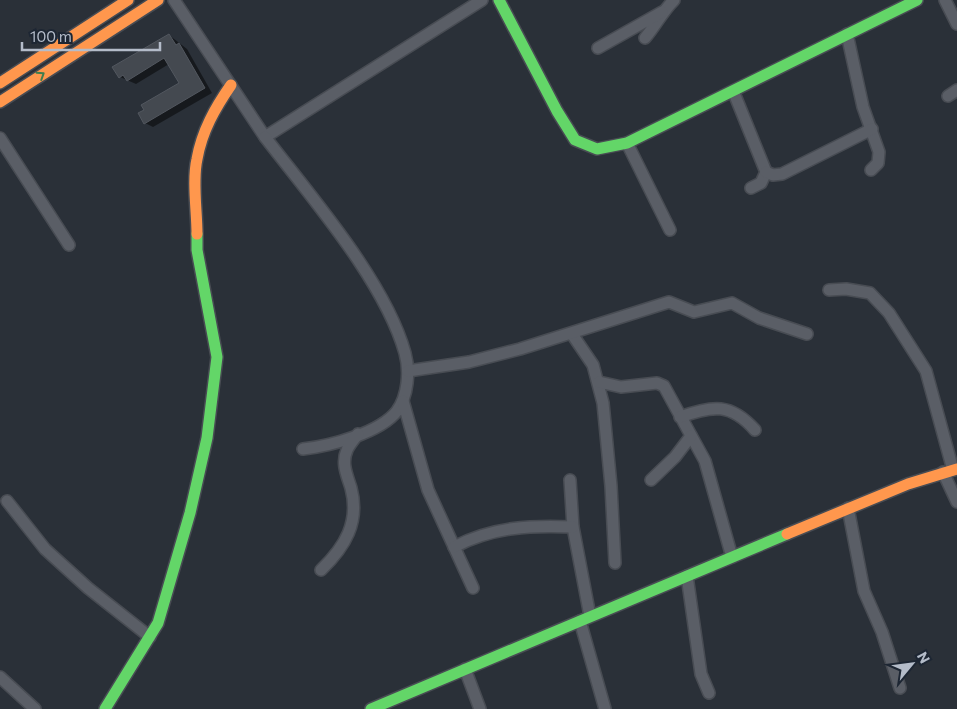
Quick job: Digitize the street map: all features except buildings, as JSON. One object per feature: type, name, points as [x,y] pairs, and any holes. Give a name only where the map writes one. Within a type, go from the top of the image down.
[{"type":"main road","points":[[0,83],[128,0]]},
{"type":"main road","points":[[0,102],[158,0]]},
{"type":"main road","points":[[499,0],[557,111],[575,140],[597,149],[626,143],[734,92],[917,0]]},
{"type":"main road","points":[[105,709],[158,623],[188,522],[207,438],[215,391],[217,357],[197,250],[196,161],[202,138],[215,108],[231,86]]},
{"type":"main road","points":[[371,709],[848,508],[951,470]]},
{"type":"street","points":[[174,0],[265,137],[364,271],[391,317],[405,355],[408,372],[403,401],[391,418],[382,425],[358,434],[320,447],[303,449]]},
{"type":"street","points":[[265,137],[482,0]]},
{"type":"street","points":[[598,48],[662,12],[674,0]]},
{"type":"street","points":[[945,0],[957,24]]},
{"type":"street","points":[[645,38],[658,22],[662,12]]},
{"type":"street","points":[[847,34],[863,107],[872,129],[880,160],[871,170]]},
{"type":"street","points":[[734,92],[766,172],[773,175],[782,174],[872,129]]},
{"type":"street","points":[[0,138],[68,245]]},
{"type":"street","points":[[626,143],[670,230]]},
{"type":"street","points":[[751,188],[761,182],[766,172]]},
{"type":"street","points":[[829,290],[846,289],[870,293],[889,313],[926,371],[951,470],[957,502]]},
{"type":"street","points":[[408,372],[469,362],[572,334],[669,302],[694,312],[732,303],[759,318],[807,334]]},
{"type":"street","points":[[572,334],[594,365],[598,382],[606,427],[615,563]]},
{"type":"street","points":[[598,382],[621,387],[657,383],[664,386],[705,461],[732,557]]},
{"type":"street","points":[[403,401],[428,490],[473,588]]},
{"type":"street","points":[[680,417],[703,409],[726,409],[739,414],[756,430]]},
{"type":"street","points":[[321,570],[337,555],[347,541],[353,504],[344,463],[347,450],[358,434]]},
{"type":"street","points":[[651,480],[675,457],[691,436]]},
{"type":"street","points":[[570,480],[572,527],[585,618],[605,709]]},
{"type":"street","points":[[7,501],[45,549],[88,588],[150,637]]},
{"type":"street","points":[[848,508],[864,591],[882,632],[900,688]]},
{"type":"street","points":[[454,547],[467,540],[502,530],[547,525],[572,527]]},
{"type":"street","points":[[687,576],[701,674],[709,693]]},
{"type":"street","points":[[465,669],[480,709]]},
{"type":"street","points":[[0,677],[35,709]]},
{"type":"traffic: fast","points":[[499,0],[557,111],[575,140],[597,149],[627,143],[917,0]]},
{"type":"traffic: fast","points":[[105,709],[158,623],[190,513],[207,438],[217,357],[197,250],[197,234]]},
{"type":"traffic: fast","points":[[371,709],[787,534]]},
{"type":"traffic: slow","points":[[0,83],[128,0]]},
{"type":"traffic: slow","points":[[0,102],[158,0]]},
{"type":"traffic: slow","points":[[197,234],[195,177],[199,149],[210,120],[231,85]]},
{"type":"traffic: slow","points":[[787,534],[908,484],[957,469]]}]
